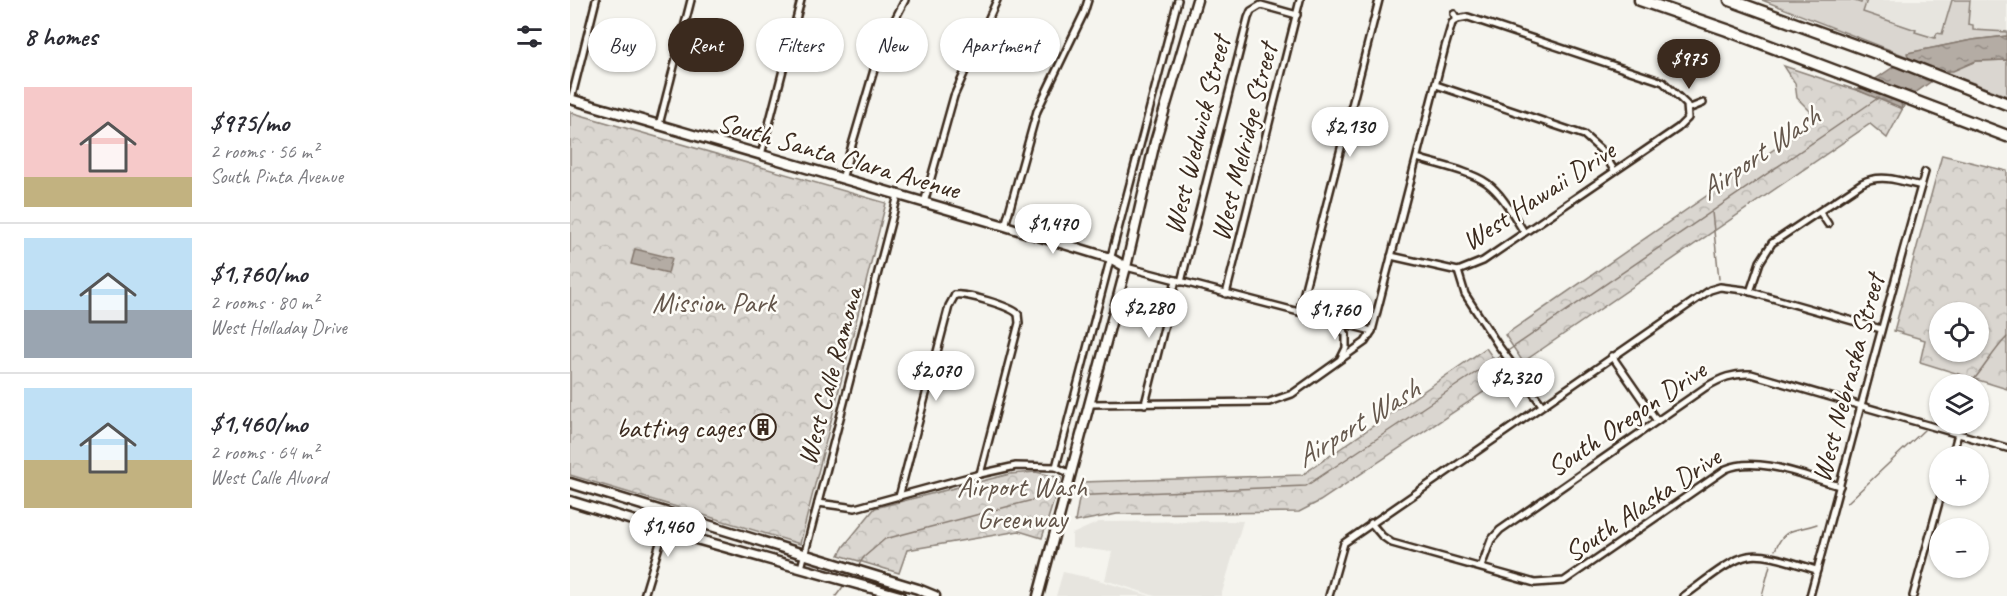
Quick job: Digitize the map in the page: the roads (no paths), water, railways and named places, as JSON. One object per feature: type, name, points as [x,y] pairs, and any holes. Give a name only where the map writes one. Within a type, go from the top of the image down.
[{"type":"highway","points":[[1640,0],[1727,30],[2007,136]]},
{"type":"highway","points":[[1730,0],[1939,76],[2007,104]]},
{"type":"street","points":[[571,99],[596,0]]},
{"type":"street","points":[[659,125],[691,0]]},
{"type":"street","points":[[761,155],[801,0]]},
{"type":"street","points":[[842,179],[881,46],[905,0]]},
{"type":"street","points":[[924,203],[954,96],[997,0]]},
{"type":"street","points":[[1005,226],[1037,111],[1088,0]]},
{"type":"street","points":[[1056,467],[1178,0]]},
{"type":"street","points":[[1038,596],[1126,267],[1155,142],[1197,0]]},
{"type":"street","name":"West Melridge Street","points":[[1226,294],[1300,0]]},
{"type":"street","points":[[1299,312],[1379,0]]},
{"type":"street","points":[[1251,1],[1255,8]]},
{"type":"street","name":"West Wedwick Street","points":[[1145,404],[1248,18],[1255,8],[1261,5],[1297,15]]},
{"type":"street","points":[[1090,404],[1269,402],[1292,394],[1360,346],[1372,331],[1450,28],[1456,16],[1468,17],[1663,82],[1682,99],[1688,109],[1703,103]]},
{"type":"street","points":[[1436,85],[1584,135],[1602,151],[1614,170]]},
{"type":"street","name":"South Santa Clara Avenue","points":[[571,99],[1005,226],[1110,258],[1126,267],[1372,331]]},
{"type":"street","name":"West Hawaii Drive","points":[[1391,256],[1458,271],[1483,261],[1684,123],[1688,118],[1688,109]]},
{"type":"street","points":[[1417,158],[1476,177],[1486,183],[1502,200],[1524,232]]},
{"type":"street","name":"West Nebraska Street","points":[[1810,596],[1860,404],[1925,172]]},
{"type":"street","points":[[1750,291],[1760,262],[1772,243],[1862,183],[1875,178],[1891,178],[1921,186]]},
{"type":"street","name":"West Calle Ramona","points":[[801,568],[898,195]]},
{"type":"street","points":[[1820,212],[1828,224]]},
{"type":"street","points":[[1458,271],[1465,294],[1498,345],[1542,405]]},
{"type":"street","points":[[1329,596],[1344,543],[1710,290],[1720,287],[1750,291],[1881,329]]},
{"type":"street","points":[[951,289],[955,295]]},
{"type":"street","points":[[899,498],[949,306],[955,295]]},
{"type":"street","points":[[955,295],[964,295],[1011,309],[1018,314],[1019,323],[980,474]]},
{"type":"street","points":[[1018,314],[1025,310]]},
{"type":"street","points":[[1334,321],[1346,334],[1346,348],[1339,361]]},
{"type":"street","points":[[1612,356],[1657,421]]},
{"type":"street","name":"South Oregon Drive","points":[[1481,567],[1491,540],[1500,530],[1706,387],[1734,373],[1751,374],[1929,425]]},
{"type":"street","points":[[1955,446],[1958,434]]},
{"type":"street","name":"South Oregon Drive","points":[[1958,434],[2007,448]]},
{"type":"street","name":"South Alaska Drive","points":[[1371,523],[1382,536],[1392,543],[1535,583],[1564,582],[1726,469],[1742,463],[1762,464],[1840,486]]},
{"type":"street","points":[[818,503],[855,508],[1016,466],[1056,467],[1071,474]]},
{"type":"street","points":[[570,483],[935,596]]},
{"type":"street","points":[[570,501],[664,530],[900,596]]},
{"type":"street","points":[[1913,596],[1938,506]]},
{"type":"street","points":[[644,596],[669,513]]},
{"type":"street","points":[[1687,595],[1736,560],[1749,555],[1768,557],[1817,570]]},
{"type":"water","points":[[2007,36],[2007,60],[1976,61],[1953,71],[1946,71],[1901,103],[1902,109],[1855,89],[1862,88],[1908,57],[1907,53],[1972,40]]},
{"type":"water","points":[[635,249],[672,258],[668,273],[631,264]]},
{"type":"waterway","name":"Airport Wash","points":[[1069,496],[1306,486],[1878,98]]},
{"type":"waterway","points":[[1712,212],[1719,279]]},
{"type":"waterway","points":[[1978,374],[2007,337]]},
{"type":"waterway","points":[[1847,503],[1924,430]]},
{"type":"waterway","name":"Airport Wash","points":[[858,566],[864,557],[885,539],[1048,496],[1061,496]]},
{"type":"waterway","points":[[1775,550],[1787,533],[1817,524]]},
{"type":"waterway","points":[[1762,596],[1770,565]]},
{"type":"waterway","name":"Airport Wash","points":[[836,596],[845,584]]},
{"type":"place","name":"batting cages","points":[[763,427]]},
{"type":"park label","name":"Mission Park","points":[[714,302]]},
{"type":"park label","name":"Airport Wash Greenway","points":[[1022,502]]}]
